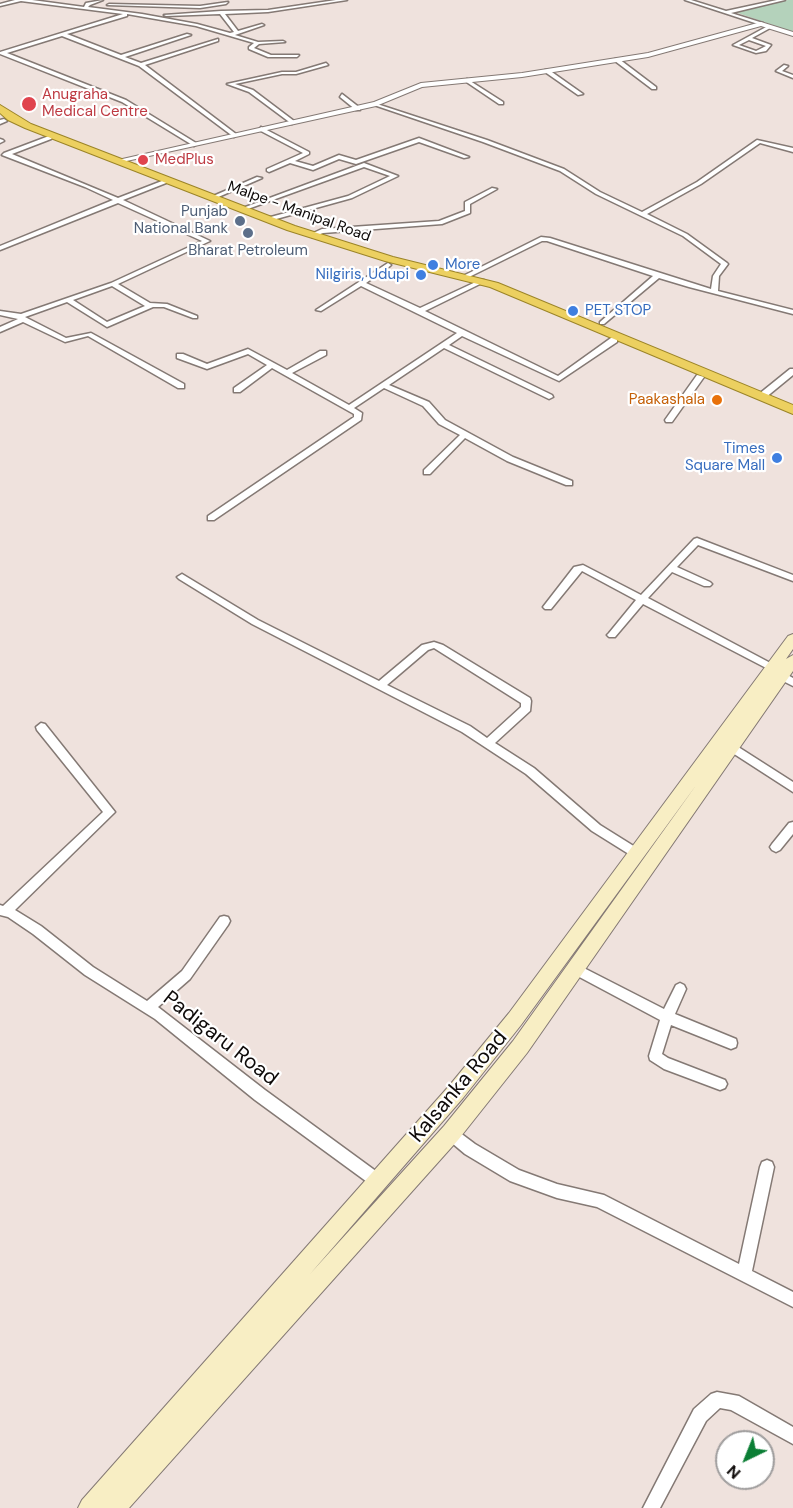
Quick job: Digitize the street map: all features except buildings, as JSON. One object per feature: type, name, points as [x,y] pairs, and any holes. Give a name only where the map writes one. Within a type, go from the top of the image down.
[{"type":"highway","name":"Malpe - Manipal Road","points":[[0,108],[18,122],[309,240],[388,265],[475,280],[793,416]]},
{"type":"highway","name":"Malpe - Manipal Road","points":[[1,120],[122,160],[312,236],[408,264],[475,280],[793,410]]},
{"type":"main road","name":"Kalsanka Road","points":[[90,1508],[432,1122],[515,1019],[636,853],[783,675],[793,639]]},
{"type":"main road","points":[[113,1508],[451,1132],[520,1047],[793,660]]},
{"type":"street","points":[[0,5],[20,0],[76,8],[200,7],[226,3]]},
{"type":"street","points":[[42,4],[52,0]]},
{"type":"street","points":[[75,0],[79,2],[76,8]]},
{"type":"street","points":[[86,7],[101,0]]},
{"type":"street","points":[[159,6],[167,0]]},
{"type":"street","points":[[86,7],[145,15],[304,7],[345,0]]},
{"type":"street","points":[[687,0],[793,34]]},
{"type":"street","points":[[728,12],[783,0]]},
{"type":"street","points":[[301,1],[304,7]]},
{"type":"street","points":[[221,12],[237,32]]},
{"type":"street","points":[[1,53],[131,14]]},
{"type":"street","points":[[145,15],[197,25],[258,42],[283,42]]},
{"type":"street","points":[[122,160],[358,109],[421,85],[547,71],[648,55],[761,24]]},
{"type":"street","points":[[229,34],[262,26]]},
{"type":"street","points":[[748,38],[769,46],[756,52],[735,47],[748,38],[770,27]]},
{"type":"street","points":[[62,34],[141,65],[234,135]]},
{"type":"street","points":[[121,57],[189,34]]},
{"type":"street","points":[[141,65],[216,40]]},
{"type":"street","points":[[258,42],[251,48],[268,55],[297,56]]},
{"type":"street","points":[[1,53],[124,101],[194,144]]},
{"type":"street","points":[[616,60],[654,88]]},
{"type":"street","points":[[292,122],[251,91],[230,81],[296,73],[326,64]]},
{"type":"street","points":[[786,66],[777,71],[793,77]]},
{"type":"street","points":[[547,71],[580,94]]},
{"type":"street","points":[[285,82],[296,73]]},
{"type":"street","points":[[468,80],[501,103]]},
{"type":"street","points":[[342,96],[358,109]]},
{"type":"street","points":[[376,104],[562,170],[625,207],[644,213],[685,235],[725,264],[716,276],[714,292]]},
{"type":"street","points":[[261,129],[307,153],[268,170]]},
{"type":"street","points":[[3,155],[50,138]]},
{"type":"street","points":[[356,162],[419,140],[466,157]]},
{"type":"street","points":[[644,213],[699,183],[759,141],[793,150]]},
{"type":"street","points":[[0,330],[21,318],[67,299],[113,284],[207,241],[119,201],[3,155]]},
{"type":"street","points":[[269,219],[350,197],[395,176],[340,157],[313,168],[290,161]]},
{"type":"street","points":[[243,208],[364,165]]},
{"type":"street","points":[[214,197],[260,178]]},
{"type":"street","points":[[0,248],[164,182]]},
{"type":"street","points":[[312,236],[322,231],[440,224],[468,212],[466,203],[494,189]]},
{"type":"street","points":[[420,311],[544,238],[714,292],[793,312]]},
{"type":"street","points":[[319,310],[388,265]]},
{"type":"street","points":[[602,323],[658,275]]},
{"type":"street","points":[[361,283],[558,380],[614,340]]},
{"type":"street","points":[[113,284],[150,306]]},
{"type":"street","points":[[67,299],[107,325],[150,306],[165,305],[195,317]]},
{"type":"street","points":[[774,308],[793,306]]},
{"type":"street","points":[[0,313],[21,318],[65,340],[89,334],[181,386]]},
{"type":"street","points":[[350,408],[462,333]]},
{"type":"street","points":[[445,346],[549,397]]},
{"type":"street","points":[[180,356],[207,367],[246,351],[288,372],[358,413],[358,418],[211,518]]},
{"type":"street","points":[[288,372],[323,353]]},
{"type":"street","points":[[237,390],[272,364]]},
{"type":"street","points":[[762,396],[793,371]]},
{"type":"street","points":[[669,420],[700,376]]},
{"type":"street","points":[[384,385],[426,404],[442,422],[510,459],[569,483]]},
{"type":"street","points":[[427,472],[465,434]]},
{"type":"street","points":[[612,635],[641,600],[697,541],[793,578]]},
{"type":"street","points":[[548,608],[580,567],[783,675]]},
{"type":"street","points":[[672,568],[707,584]]},
{"type":"street","points":[[182,577],[255,622],[433,711],[488,743],[530,771],[596,828],[636,853]]},
{"type":"street","points":[[379,686],[425,647],[434,645],[440,647],[526,701],[526,708],[488,743]]},
{"type":"street","points":[[3,910],[110,812],[41,727]]},
{"type":"street","points":[[732,747],[793,788]]},
{"type":"street","points":[[777,846],[793,826]]},
{"type":"street","name":"Padigaru Road","points":[[3,910],[37,930],[89,971],[148,1008],[379,1182]]},
{"type":"street","points":[[148,1008],[186,975],[224,921]]},
{"type":"street","points":[[574,968],[667,1017],[730,1043]]},
{"type":"street","points":[[680,988],[667,1017],[655,1056],[664,1063],[720,1084]]},
{"type":"street","points":[[451,1132],[470,1149],[514,1176],[557,1191],[599,1200],[793,1300]]},
{"type":"street","points":[[744,1275],[767,1167]]},
{"type":"street","points":[[651,1508],[700,1415],[717,1400],[733,1402],[793,1436]]},
{"type":"green space","points":[[788,0],[793,0],[793,32],[735,12]]},
{"type":"place","name":"Anugraha Medical Centre","points":[[29,104]]},
{"type":"place","name":"MedPlus","points":[[143,160]]},
{"type":"place","name":"Punjab National Bank","points":[[240,221]]},
{"type":"place","name":"Bharat Petroleum","points":[[248,233]]},
{"type":"place","name":"More","points":[[433,265]]},
{"type":"place","name":"Nilgiris, Udupi","points":[[421,275]]},
{"type":"place","name":"PET STOP","points":[[573,311]]},
{"type":"place","name":"Paakashala","points":[[717,400]]},
{"type":"place","name":"Times Square Mall","points":[[777,458]]}]
